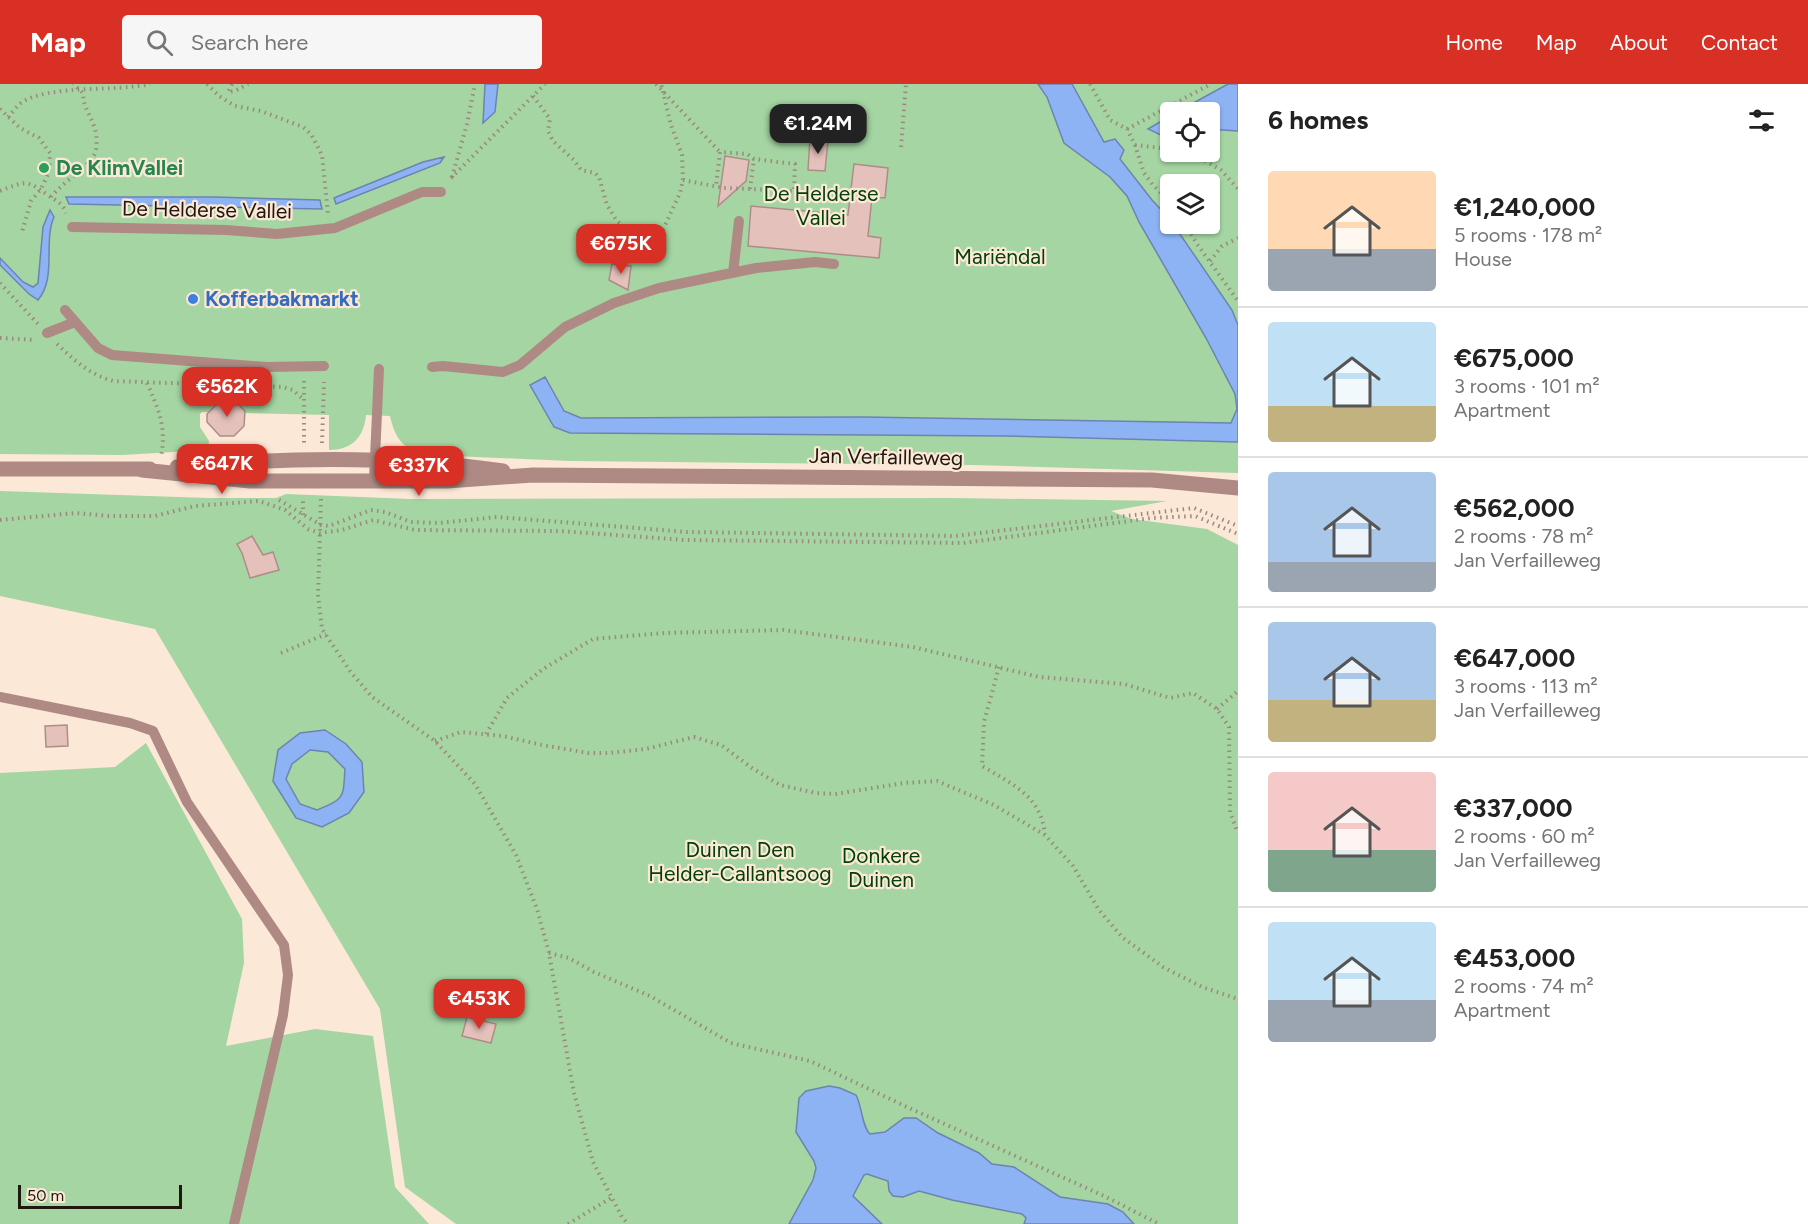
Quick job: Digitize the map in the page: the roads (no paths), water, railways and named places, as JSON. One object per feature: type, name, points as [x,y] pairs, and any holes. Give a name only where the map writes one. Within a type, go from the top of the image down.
[{"type":"street","name":"Jan Verfailleweg","points":[[142,470],[250,460],[375,460],[448,463],[533,475]]},
{"type":"street","name":"Jan Verfailleweg","points":[[0,469],[142,470],[250,481],[447,481],[533,475],[1152,480],[1238,488]]},
{"type":"lane","name":"De Helderse Vallei","points":[[72,227],[226,230],[277,234],[335,228],[422,192],[441,192]]},
{"type":"lane","points":[[733,273],[739,221]]},
{"type":"lane","points":[[432,367],[503,372],[520,365],[565,327],[614,303],[660,288],[733,273],[815,262],[834,264]]},
{"type":"lane","points":[[64,310],[98,348],[112,355],[267,366],[324,366]]},
{"type":"lane","points":[[45,337],[75,322]]},
{"type":"lane","points":[[374,480],[379,369]]},
{"type":"lane","points":[[0,697],[130,723],[153,731],[186,802],[284,945],[288,975],[283,1015],[234,1224]]},
{"type":"water","points":[[485,84],[498,84],[495,112],[483,123]]},
{"type":"water","points":[[1038,84],[1072,84],[1104,142],[1115,139],[1124,150],[1120,159],[1160,208],[1160,234],[1180,234],[1232,310],[1238,325],[1238,442],[1004,436],[570,433],[554,427],[530,385],[545,377],[564,411],[581,418],[863,417],[1231,423],[1237,409],[1235,394],[1206,338],[1139,222],[1127,196],[1110,177],[1064,143],[1047,97]]},
{"type":"water","points":[[1228,84],[1238,84],[1238,131],[1220,130],[1220,102],[1195,102]]},
{"type":"water","points":[[1160,122],[1160,135],[1148,129]]},
{"type":"water","points":[[444,157],[440,163],[336,204],[334,198],[423,162]]},
{"type":"water","points":[[66,197],[320,200],[322,209],[69,204]]},
{"type":"water","points":[[50,210],[54,217],[50,237],[49,271],[44,291],[38,300],[0,265],[0,258],[23,282],[33,287],[38,283],[43,227]]},
{"type":"water","points":[[325,730],[346,744],[362,762],[364,792],[349,813],[322,827],[296,818],[273,781],[278,750],[300,733]],"holes":[[[310,750],[328,752],[345,769],[341,796],[333,803],[317,810],[300,804],[286,779],[292,764]]]},
{"type":"water","points":[[829,1086],[856,1095],[865,1126],[870,1134],[885,1132],[904,1118],[916,1118],[938,1133],[979,1153],[992,1164],[1014,1167],[1060,1197],[1108,1204],[1123,1212],[1134,1224],[1024,1224],[1026,1218],[1022,1214],[919,1191],[903,1197],[893,1196],[889,1191],[888,1181],[867,1174],[864,1175],[853,1196],[882,1224],[789,1224],[813,1180],[816,1168],[796,1132],[799,1098],[806,1091]]},
{"type":"place","name":"De KlimVallei","points":[[44,168]]},
{"type":"place","name":"Kofferbakmarkt","points":[[193,299]]},
{"type":"park label","name":"Mariëndal","points":[[1000,257]]},
{"type":"park label","name":"Duinen Den Helder-Callantsoog","points":[[740,862]]},
{"type":"park label","name":"Donkere Duinen","points":[[881,868]]}]
